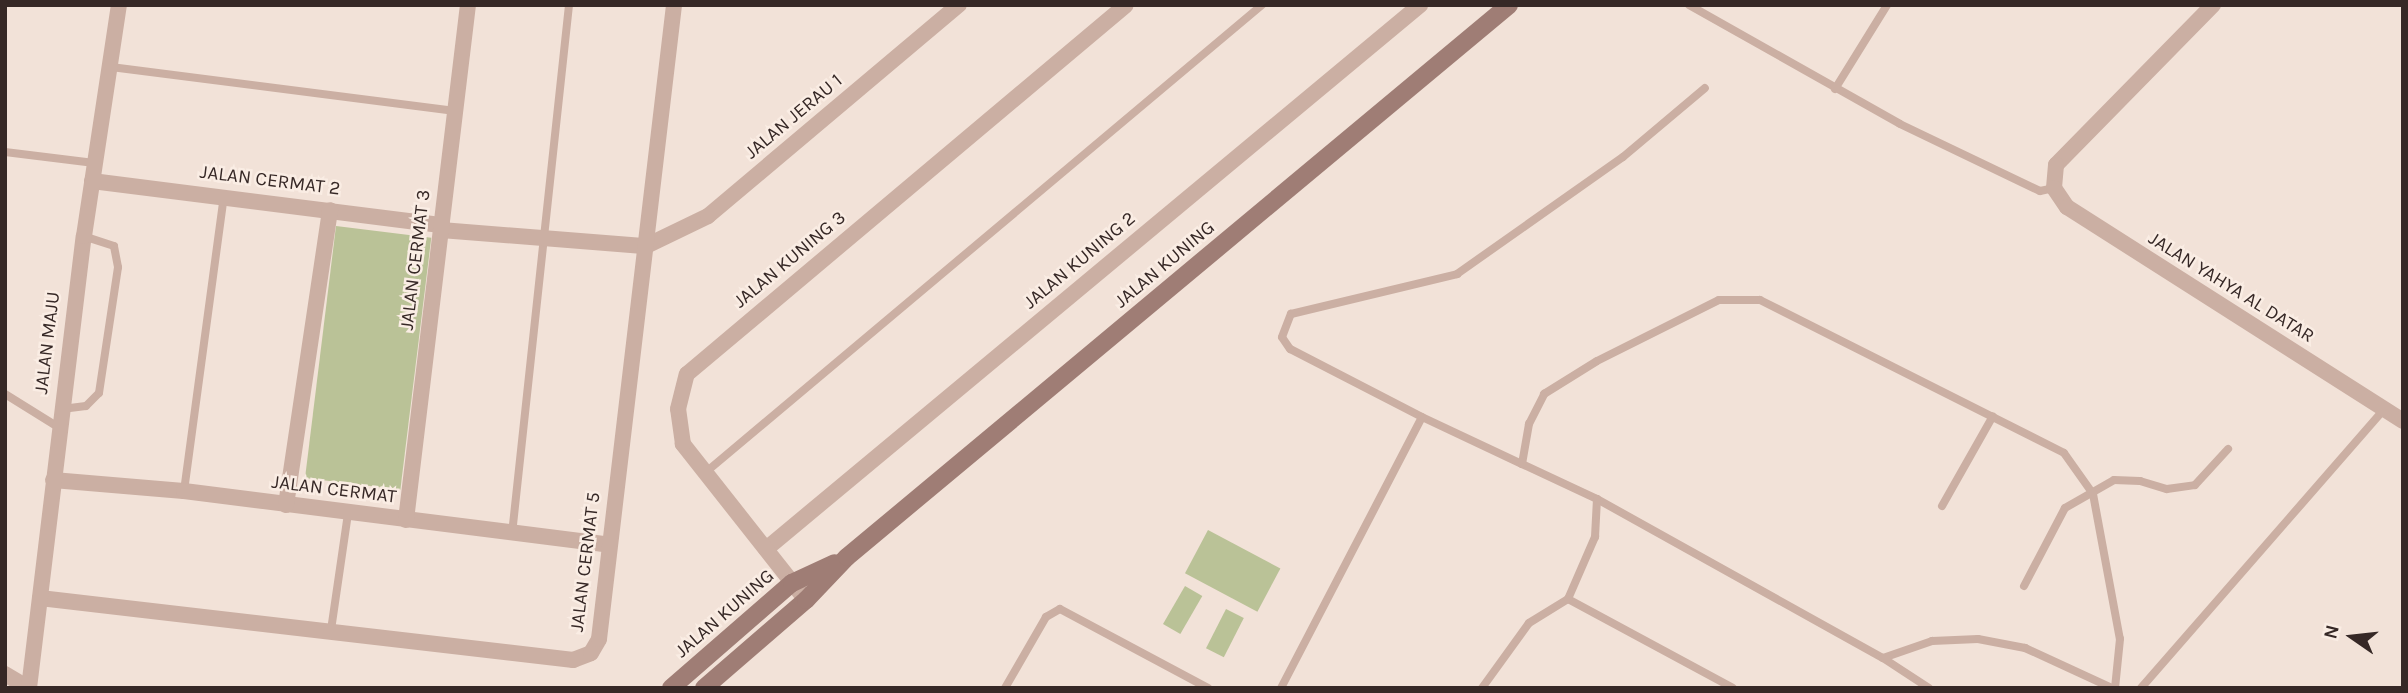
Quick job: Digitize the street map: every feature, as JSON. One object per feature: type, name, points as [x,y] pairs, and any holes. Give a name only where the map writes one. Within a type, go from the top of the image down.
[{"type":"street","name":"JALAN MAJU","points":[[29,688],[58,427],[83,236],[119,5]]},
{"type":"street","name":"JALAN CERMAT 3","points":[[407,520],[468,5]]},
{"type":"street","name":"JALAN CERMAT 5","points":[[40,598],[331,629],[573,660],[591,653],[599,639],[674,5]]},
{"type":"street","name":"JALAN JERAU 1","points":[[646,246],[708,216],[960,5]]},
{"type":"street","name":"JALAN KUNING 3","points":[[806,600],[683,444],[678,409],[687,374],[1126,5]]},
{"type":"street","name":"JALAN KUNING 2","points":[[766,549],[1420,5]]},
{"type":"street","name":"JALAN KUNING","points":[[704,688],[806,600],[847,557],[1509,5]]},
{"type":"street","points":[[2054,182],[2056,165],[2213,5]]},
{"type":"street","name":"JALAN CERMAT 2","points":[[92,181],[224,196],[441,227],[646,246]]},
{"type":"street","name":"JALAN YAHYA AL DATAR","points":[[2054,182],[2079,215],[2403,421]]},
{"type":"street","points":[[286,505],[330,210]]},
{"type":"street","name":"JALAN CERMAT","points":[[53,480],[184,491],[348,514],[610,545]]},
{"type":"street","name":"JALAN KUNING","points":[[671,688],[792,583],[847,557]]},
{"type":"street","points":[[5,674],[29,688]]},
{"type":"lane","points":[[512,534],[569,5]]},
{"type":"lane","points":[[706,472],[1262,5]]},
{"type":"lane","points":[[1689,5],[1835,89],[2040,191],[2054,182]]},
{"type":"lane","points":[[1835,89],[1886,5]]},
{"type":"lane","points":[[111,67],[455,111]]},
{"type":"lane","points":[[1705,88],[1648,138],[1457,274],[1291,314],[1282,337],[1290,349],[1422,417],[1597,499],[1883,658],[1929,688]]},
{"type":"lane","points":[[5,152],[94,163]]},
{"type":"lane","points":[[184,491],[224,196]]},
{"type":"lane","points":[[61,409],[86,406],[99,393],[118,267],[114,246],[83,236]]},
{"type":"lane","points":[[1522,464],[1529,424],[1544,394],[1597,361],[1719,300],[1760,300],[2064,453],[2093,494],[2120,639],[2113,688],[2025,648],[1978,639],[1932,641],[1883,658]]},
{"type":"lane","points":[[5,394],[58,427]]},
{"type":"lane","points":[[2141,688],[2384,409]]},
{"type":"lane","points":[[1942,506],[1993,415]]},
{"type":"lane","points":[[1281,688],[1422,417]]},
{"type":"lane","points":[[2024,586],[2065,508],[2114,480],[2140,481],[2167,489],[2195,485],[2228,449]]},
{"type":"lane","points":[[1482,688],[1529,623],[1567,599],[1595,537],[1597,499]]},
{"type":"lane","points":[[331,629],[348,514]]},
{"type":"lane","points":[[1567,599],[1733,688]]},
{"type":"lane","points":[[1005,688],[1046,617],[1060,609],[1208,688]]},
{"type":"green space","points":[[336,226],[431,238],[400,490],[305,478]]},
{"type":"green space","points":[[1208,530],[1280,568],[1257,612],[1185,573]]},
{"type":"green space","points":[[1185,586],[1202,596],[1180,634],[1163,624]]},
{"type":"green space","points":[[1226,609],[1244,618],[1224,657],[1206,648]]}]
